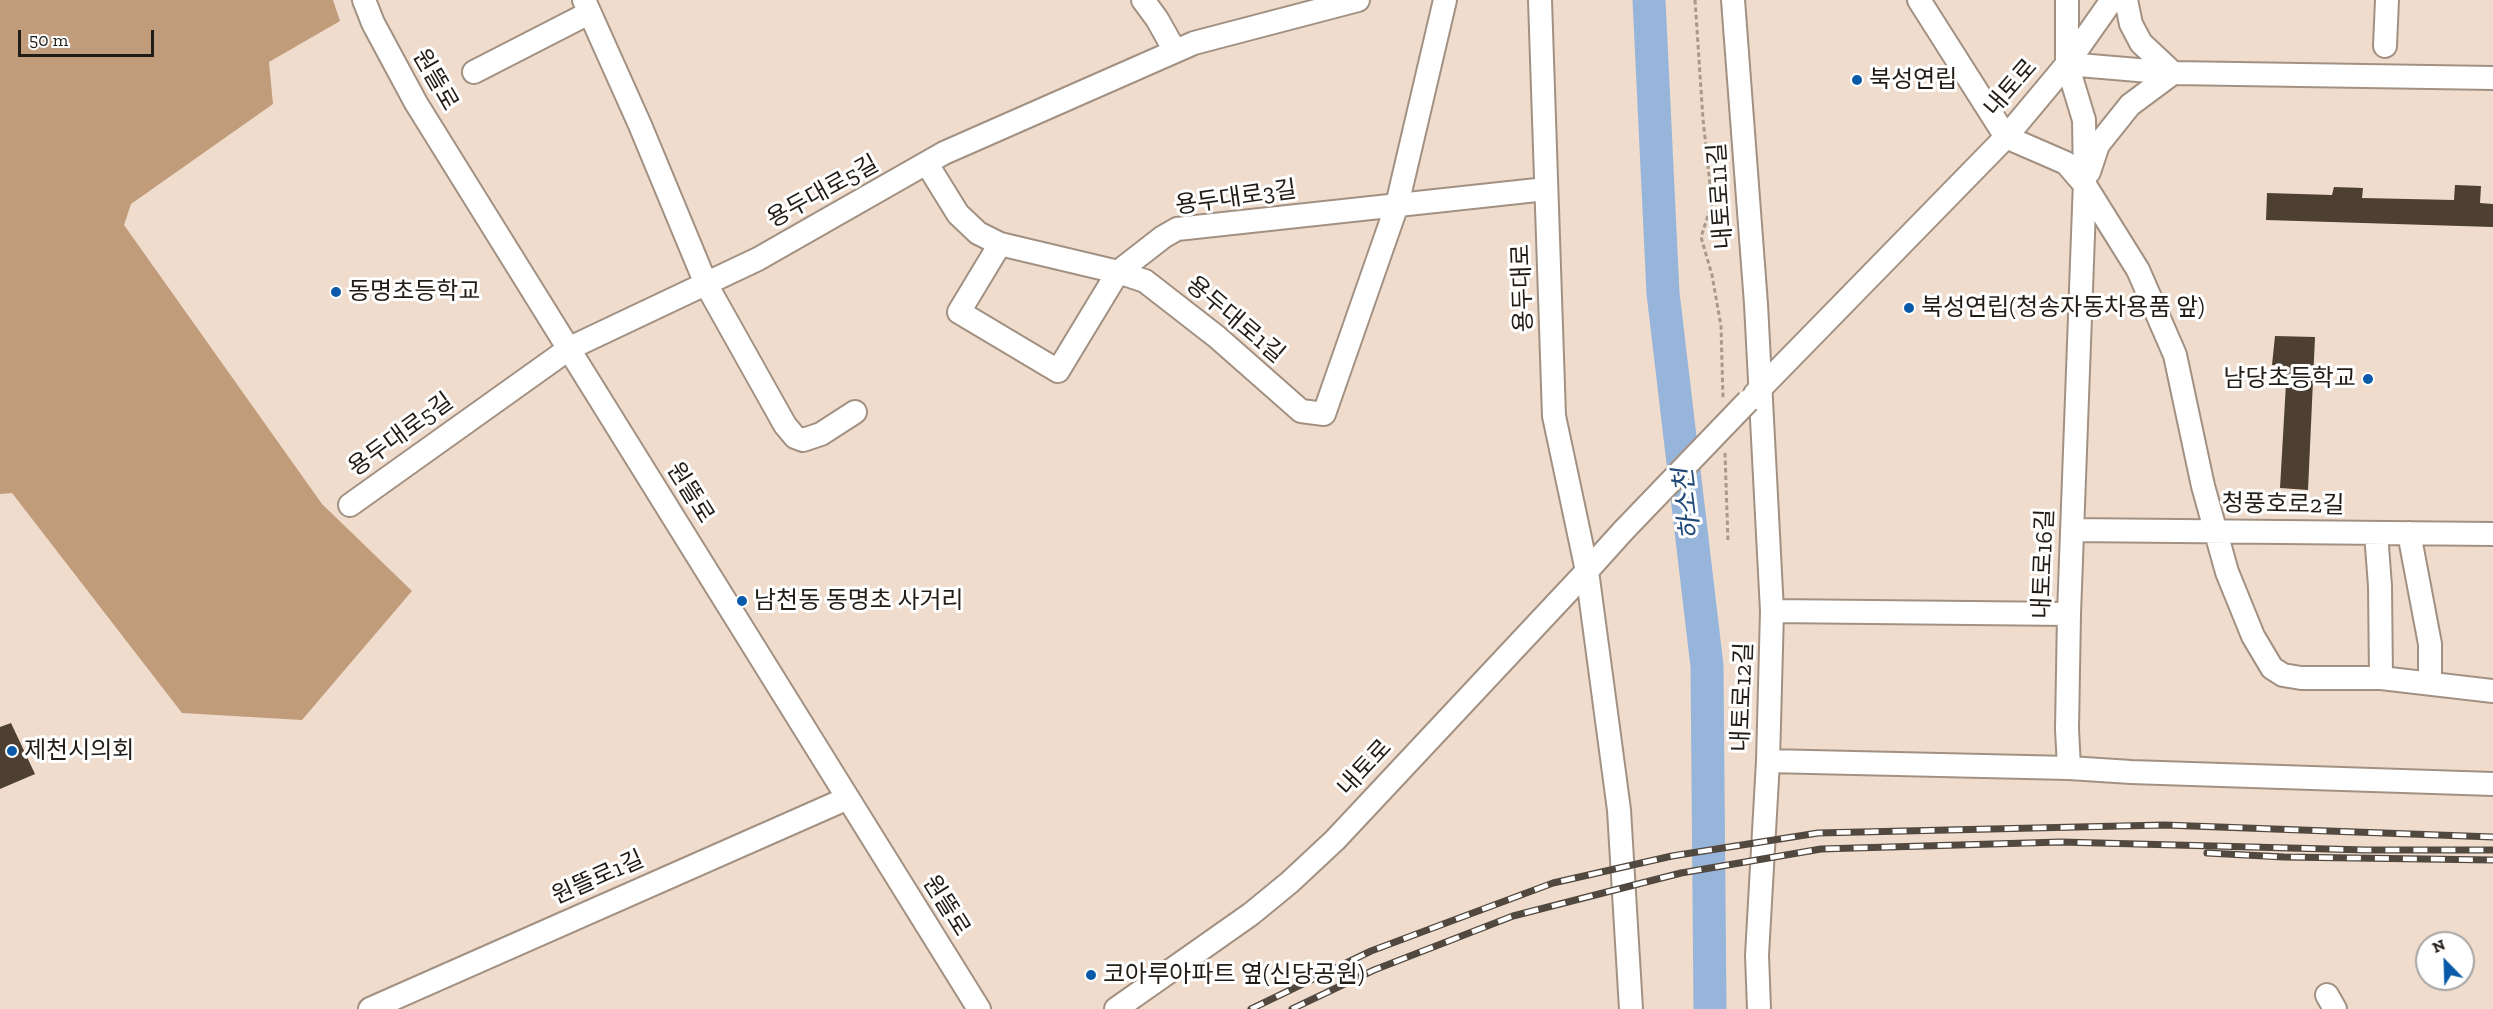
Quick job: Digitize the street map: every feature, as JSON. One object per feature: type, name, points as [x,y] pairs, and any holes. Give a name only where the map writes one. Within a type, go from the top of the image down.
[{"type":"street","name":"원뜰로","points":[[364,0],[373,23],[416,103],[979,1009]]},
{"type":"street","points":[[1143,0],[1175,51]]},
{"type":"street","name":"용두대로5길","points":[[350,505],[570,348],[758,259],[944,153],[1194,43],[1358,0]]},
{"type":"street","points":[[1397,205],[1445,0]]},
{"type":"street","name":"용두대로","points":[[1540,0],[1554,416],[1587,571],[1619,810],[1631,1009]]},
{"type":"street","name":"내토로11길","points":[[1733,0],[1755,394]]},
{"type":"street","points":[[1919,0],[2006,137],[2066,163],[2085,184],[2138,270],[2175,355],[2214,531],[2239,605],[2253,636],[2272,668],[2283,675],[2301,678],[2381,678],[2493,691]]},
{"type":"street","name":"내토로16길","points":[[2067,0],[2067,64],[2084,120],[2085,184],[2069,614],[2068,768]]},
{"type":"street","points":[[2067,64],[2112,0]]},
{"type":"street","points":[[2085,184],[2098,145],[2130,105],[2174,73],[2141,43],[2131,24],[2126,0]]},
{"type":"street","points":[[2385,46],[2386,0]]},
{"type":"street","points":[[474,72],[587,6],[649,146],[706,284],[785,425],[795,437],[803,440],[821,434],[855,411]]},
{"type":"street","name":"내토로","points":[[1116,1009],[1251,914],[1298,875],[1335,840],[1624,530],[2006,137],[2067,64],[2174,73],[2493,78]]},
{"type":"street","name":"용두대로1길","points":[[927,164],[958,214],[978,233],[1000,244],[1118,272],[1145,281],[1217,337],[1301,411],[1324,414],[1397,205]]},
{"type":"street","name":"용두대로3길","points":[[1000,244],[958,312],[1058,371],[1118,272],[1177,229],[1333,214],[1546,189]]},
{"type":"street","name":"내토로12길","points":[[1755,394],[1772,611],[1768,761],[1757,955],[1759,1009]]},
{"type":"street","name":"청풍호로2길","points":[[2072,530],[2493,534]]},
{"type":"street","points":[[2376,533],[2380,586],[2381,678]]},
{"type":"street","points":[[2409,533],[2430,644],[2430,683]]},
{"type":"street","points":[[1772,611],[2069,614]]},
{"type":"street","points":[[1768,761],[2068,768],[2493,783]]},
{"type":"street","name":"원뜰로1길","points":[[370,1009],[848,798]]},
{"type":"path","points":[[1695,0],[1703,119],[1712,202],[1701,237],[1712,275],[1721,326],[1723,405]]},
{"type":"path","points":[[1725,451],[1728,542]]},
{"type":"shaded area","points":[[0,0],[333,0],[340,21],[269,62],[273,104],[131,204],[124,225],[322,504],[412,591],[302,720],[182,713],[12,493],[0,494]]},
{"type":"building","points":[[2455,185],[2481,186],[2480,203],[2493,204],[2493,227],[2266,220],[2267,193],[2332,195],[2334,187],[2363,188],[2362,198],[2454,200]]},
{"type":"building","points":[[2275,336],[2315,337],[2308,490],[2280,488],[2287,366],[2272,365]]},
{"type":"building","name":"제천시의회","points":[[11,723],[35,774],[0,789],[0,727]]},
{"type":"waterway","name":"하소천","points":[[1649,0],[1663,293],[1707,666],[1710,1009]]},
{"type":"railway","points":[[1251,1009],[1371,951],[1553,883],[1672,856],[1818,833],[2164,825],[2493,837]]},
{"type":"railway","points":[[1292,1009],[1374,970],[1513,916],[1681,873],[1821,849],[2061,842],[2366,850],[2493,850]]},
{"type":"railway","points":[[2207,853],[2284,857],[2493,860]]},
{"type":"place","name":"북성연립","points":[[1857,80]]},
{"type":"place","name":"동명초등학교","points":[[336,292]]},
{"type":"place","name":"북성연립(청송자동차용품 앞)","points":[[1909,308]]},
{"type":"place","name":"남당초등학교","points":[[2368,379]]},
{"type":"place","name":"남천동 동명초 사거리","points":[[742,601]]},
{"type":"place","name":"제천시의회","points":[[12,751]]},
{"type":"place","name":"코아루아파트 옆(신당공원)","points":[[1091,975]]}]
